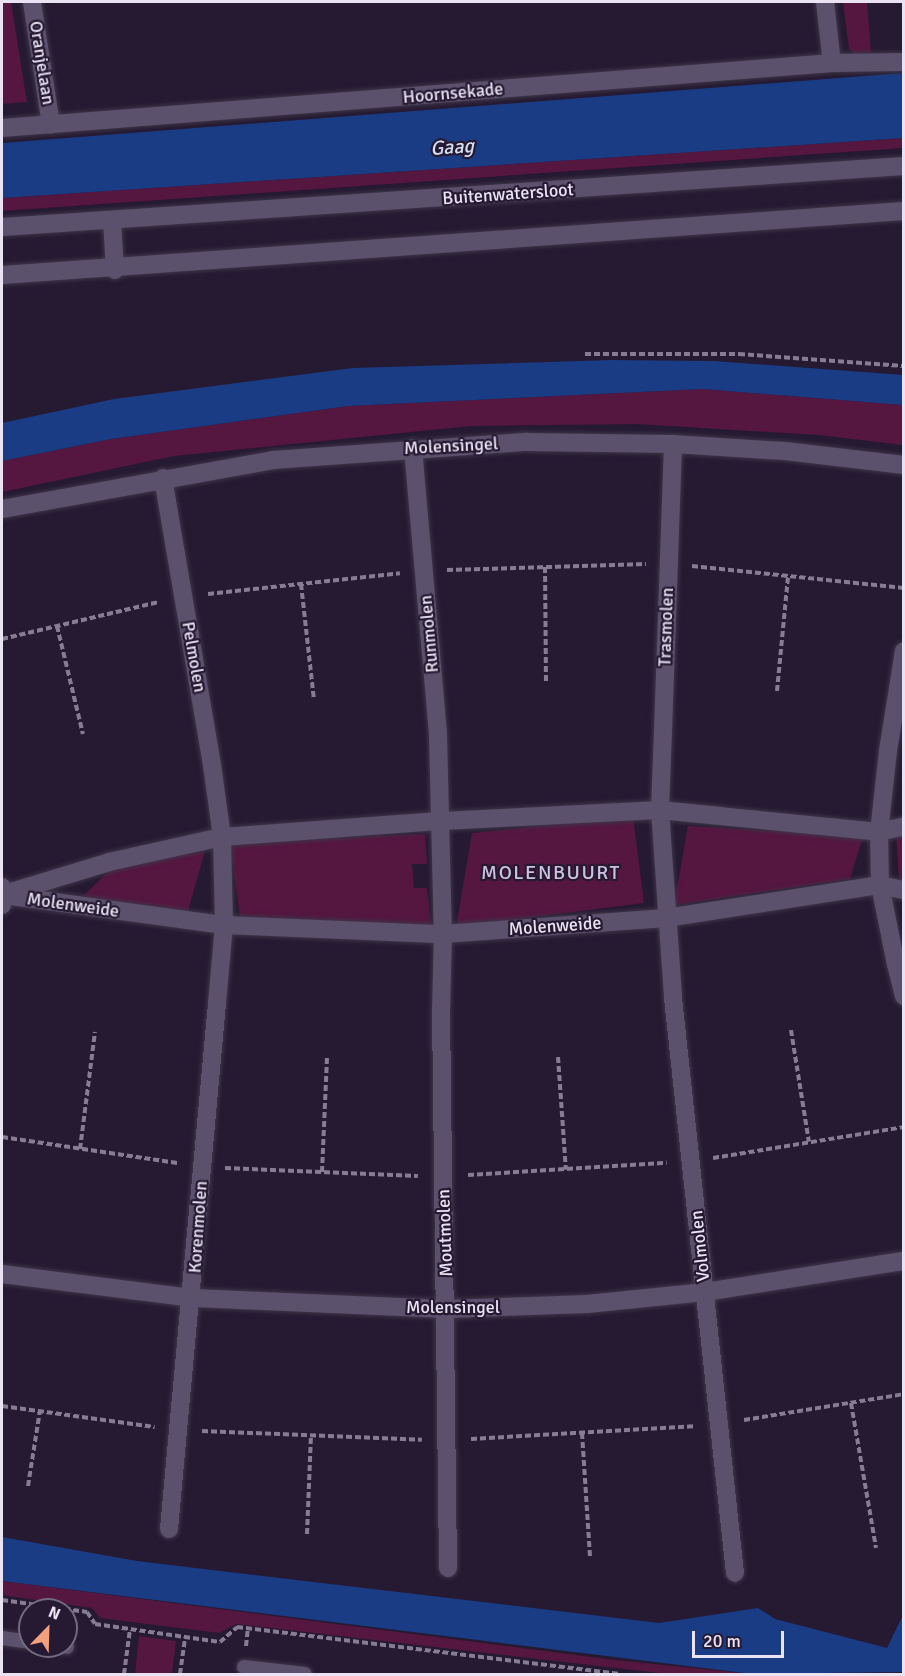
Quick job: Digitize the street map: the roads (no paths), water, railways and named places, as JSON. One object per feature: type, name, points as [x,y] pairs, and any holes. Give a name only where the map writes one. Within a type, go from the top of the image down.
[{"type":"street","name":"Oranjelaan","points":[[32,2],[51,125]]},
{"type":"street","points":[[825,2],[832,63]]},
{"type":"street","name":"Hoornsekade","points":[[2,128],[832,63],[903,62]]},
{"type":"street","name":"Buitenwatersloot","points":[[2,227],[903,166]]},
{"type":"street","points":[[2,275],[115,270],[903,211]]},
{"type":"street","points":[[112,221],[115,270]]},
{"type":"street","name":"Molensingel","points":[[2,509],[163,478],[273,460],[413,448],[527,442],[673,444],[785,451],[903,465]]},
{"type":"street","name":"Trasmolen","points":[[660,810],[673,444]]},
{"type":"street","name":"Runmolen","points":[[413,448],[438,735],[442,821]]},
{"type":"street","name":"Pelmolen","points":[[163,478],[212,765],[222,837]]},
{"type":"street","points":[[903,651],[879,832],[880,885],[903,996]]},
{"type":"street","points":[[660,810],[666,918]]},
{"type":"street","name":"Molenweide","points":[[2,895],[109,862],[222,837],[442,821],[660,810],[879,832],[903,826]]},
{"type":"street","points":[[442,821],[443,934]]},
{"type":"street","points":[[222,837],[224,925]]},
{"type":"street","name":"Molenweide","points":[[2,895],[224,925],[443,934],[666,918],[880,885],[903,890]]},
{"type":"street","name":"Volmolen","points":[[666,918],[735,1573]]},
{"type":"street","name":"Korenmolen","points":[[169,1529],[193,1298],[224,925]]},
{"type":"street","name":"Moutmolen","points":[[443,934],[441,1010],[447,1309],[448,1568]]},
{"type":"street","name":"Molensingel","points":[[2,1274],[193,1298],[447,1309],[587,1304],[705,1292],[903,1261]]},
{"type":"lane","points":[[2,1638],[18,1640]]},
{"type":"lane","points":[[244,1667],[305,1674]]},
{"type":"water","name":"Gaag","points":[[903,73],[903,138],[2,198],[2,143]]},
{"type":"water","points":[[611,360],[714,361],[903,375],[903,405],[703,389],[348,406],[111,439],[2,461],[2,423],[114,399],[353,368]]},
{"type":"water","points":[[2,1537],[137,1561],[659,1623],[758,1608],[775,1619],[887,1648],[903,1615],[903,1672],[752,1674],[2,1581]]},
{"type":"district","name":"MOLENBUURT","points":[[551,872]]}]
